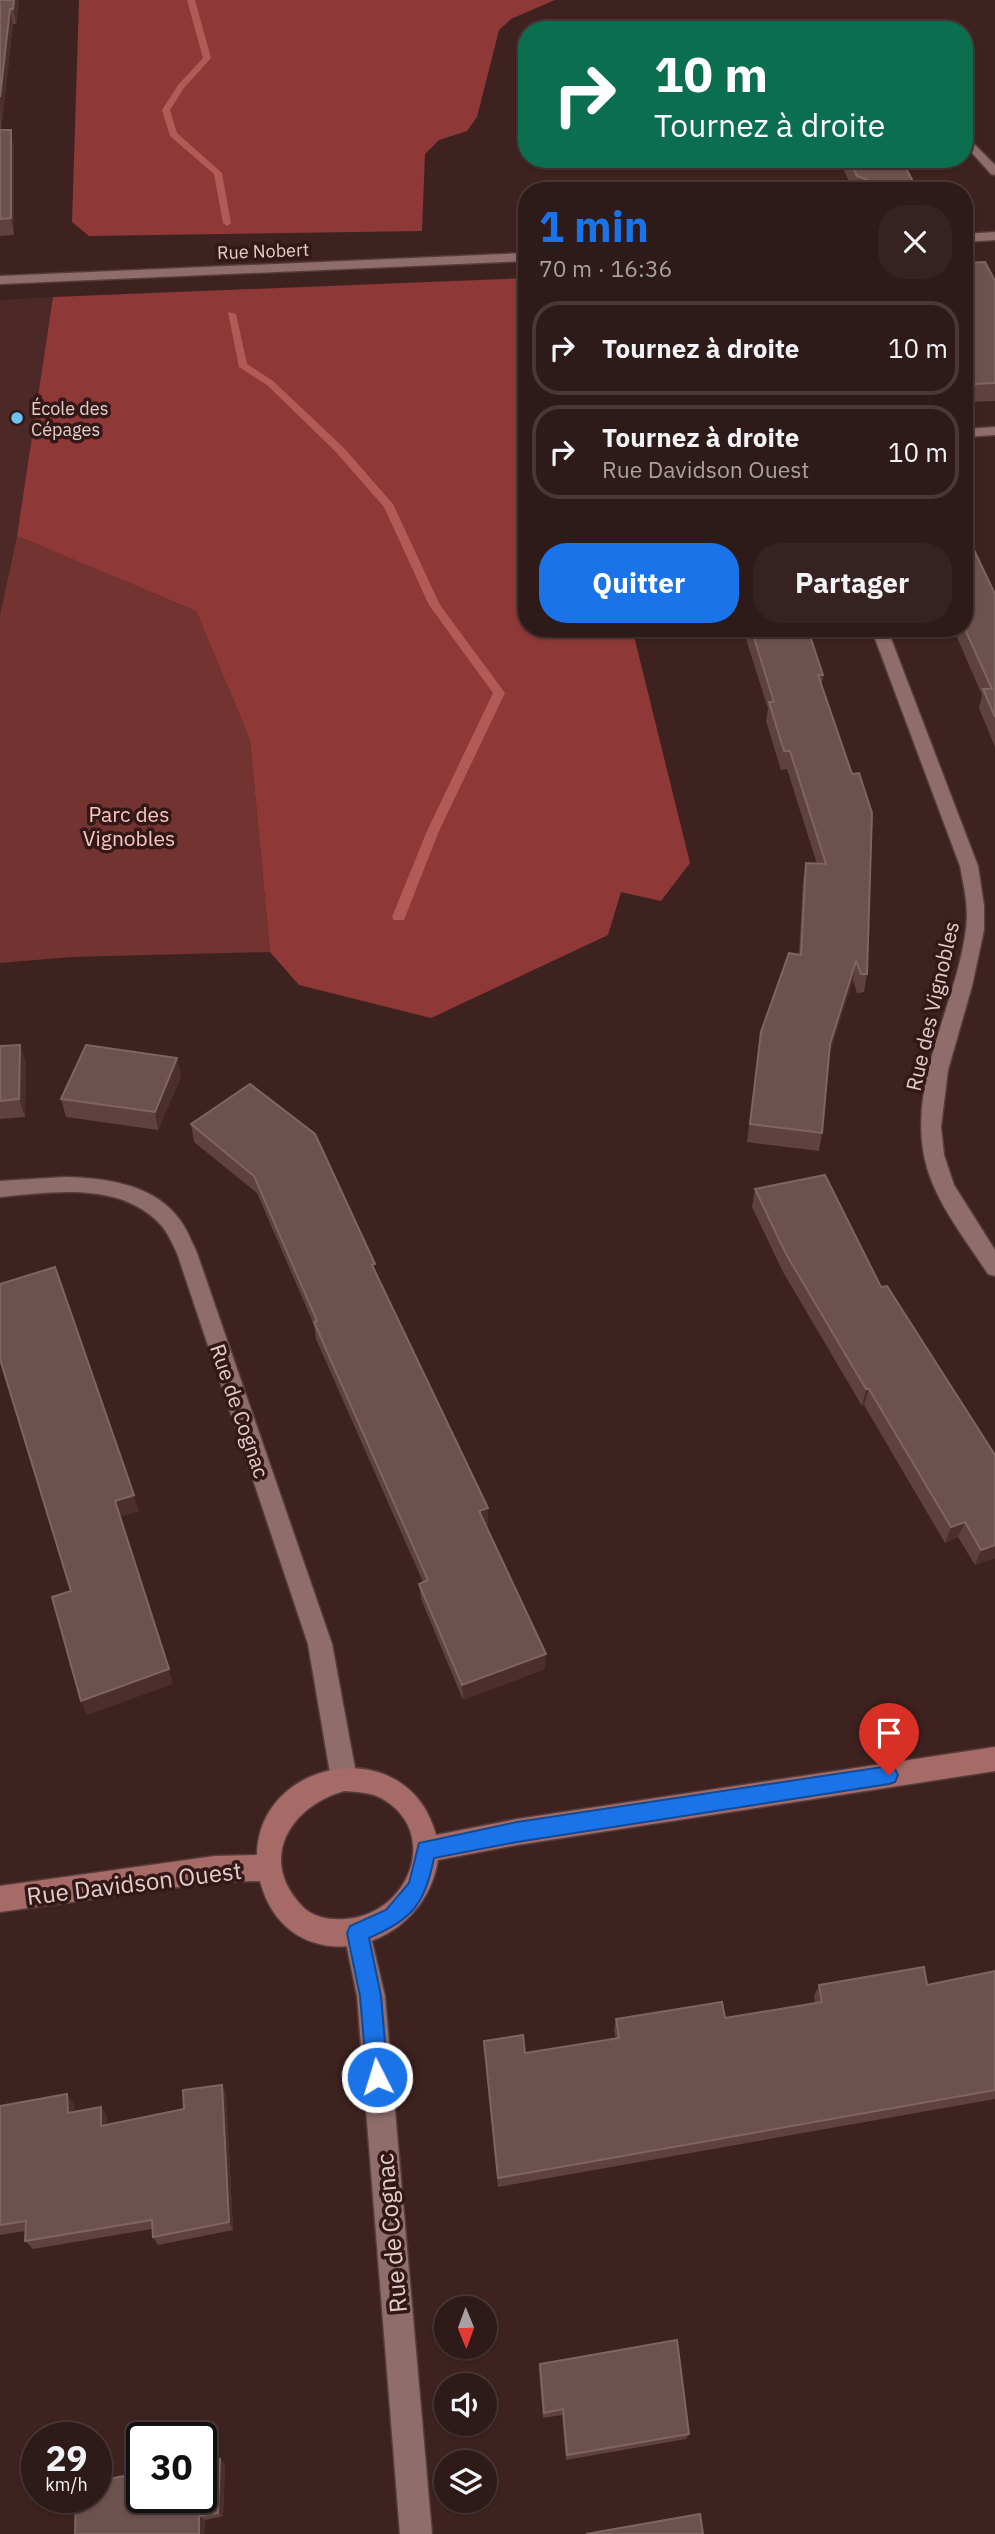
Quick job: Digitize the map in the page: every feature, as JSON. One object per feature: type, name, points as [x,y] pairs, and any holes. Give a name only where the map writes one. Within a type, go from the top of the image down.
[{"type":"street","points":[[973,147],[995,172]]},
{"type":"street","points":[[973,237],[995,236]]},
{"type":"street","name":"Rue Nobert","points":[[0,280],[518,257]]},
{"type":"street","points":[[973,432],[995,431]]},
{"type":"street","name":"Rue des Vignobles","points":[[882,637],[969,866],[975,899],[975,930],[936,1087],[930,1125],[934,1157],[948,1194],[995,1268]]},
{"type":"street","name":"Rue de Cognac","points":[[0,1189],[51,1184],[96,1186],[141,1197],[168,1218],[187,1253],[320,1644],[344,1779]]},
{"type":"street","points":[[426,1850],[517,1832],[995,1759]]},
{"type":"street","points":[[344,1779],[368,1781],[391,1789],[409,1805],[421,1826],[426,1850],[418,1888],[393,1917],[358,1933],[326,1933],[297,1920],[277,1897],[268,1868],[272,1836],[287,1808],[313,1789],[344,1779]]},
{"type":"street","name":"Rue Davidson Ouest","points":[[0,1899],[215,1869],[268,1868]]},
{"type":"street","name":"Rue de Cognac","points":[[358,1933],[371,1996],[416,2534]]},
{"type":"shaded area","points":[[79,0],[555,0],[511,19],[499,30],[477,117],[467,131],[439,140],[425,154],[422,231],[89,236],[72,222]]},
{"type":"shaded area","points":[[518,278],[518,637],[634,637],[690,863],[661,901],[621,892],[608,935],[431,1018],[299,985],[270,952],[250,740],[196,611],[17,536],[53,297]]},
{"type":"shaded area","name":"École des Cépages","points":[[53,297],[17,536],[0,615],[0,300]]},
{"type":"green space","name":"Parc des Vignobles","points":[[17,536],[196,611],[250,740],[270,952],[71,957],[0,963],[0,615]]},
{"type":"building","points":[[0,0],[14,0],[13,9],[10,9],[0,97]]},
{"type":"building","points":[[0,130],[11,130],[11,218],[0,219]]},
{"type":"building","points":[[853,168],[906,168],[913,182],[873,182],[857,176]]},
{"type":"building","points":[[985,262],[995,281],[995,383],[975,384],[973,380],[973,263]]},
{"type":"building","points":[[973,548],[995,594],[995,717],[983,689],[992,689],[969,637],[973,637]]},
{"type":"building","points":[[754,637],[810,637],[823,675],[818,675],[852,774],[859,773],[872,813],[867,974],[861,974],[856,961],[830,1044],[822,1133],[750,1124],[761,1032],[789,953],[801,955],[806,863],[826,864],[790,751],[784,751],[769,702],[774,702]]},
{"type":"building","points":[[20,1045],[19,1099],[0,1101],[0,1046]]},
{"type":"building","points":[[86,1045],[177,1058],[155,1112],[61,1099]]},
{"type":"building","points":[[250,1084],[315,1134],[375,1264],[372,1265],[488,1508],[479,1511],[546,1654],[462,1685],[419,1584],[428,1580],[314,1322],[317,1321],[254,1176],[191,1124]]},
{"type":"building","points":[[825,1175],[881,1287],[887,1286],[995,1455],[995,1545],[981,1550],[965,1522],[951,1527],[786,1254],[755,1189]]},
{"type":"building","points":[[55,1267],[134,1495],[115,1501],[169,1669],[81,1701],[52,1597],[71,1591],[0,1359],[0,1284]]},
{"type":"building","points":[[924,1967],[927,1985],[995,1971],[995,2090],[498,2178],[484,2041],[523,2035],[525,2053],[619,2038],[616,2019],[722,2002],[725,2018],[822,2002],[819,1985]]},
{"type":"building","points":[[222,2085],[229,2222],[153,2237],[152,2220],[25,2241],[26,2221],[0,2225],[0,2106],[67,2094],[68,2113],[101,2107],[101,2126],[184,2109],[183,2090]]},
{"type":"building","points":[[677,2340],[689,2434],[567,2455],[563,2409],[544,2413],[540,2364]]},
{"type":"building","points":[[217,2459],[220,2459],[218,2513],[199,2516],[199,2534],[75,2534],[76,2513],[112,2513],[112,2478],[126,2476],[126,2513],[217,2513]]},
{"type":"building","points":[[700,2514],[703,2534],[586,2534]]},
{"type":"waterway","points":[[191,0],[207,58],[181,87],[166,110],[173,134],[218,173],[227,223]]},
{"type":"waterway","points":[[231,314],[242,365],[270,383],[339,449],[389,506],[435,605],[499,693],[433,831],[399,917]]},
{"type":"place","name":"École des Cépages","points":[[17,418]]},
{"type":"route","points":[[377,2077],[371,1996],[358,1933],[393,1917],[418,1888],[426,1850],[517,1832],[889,1775]]}]
